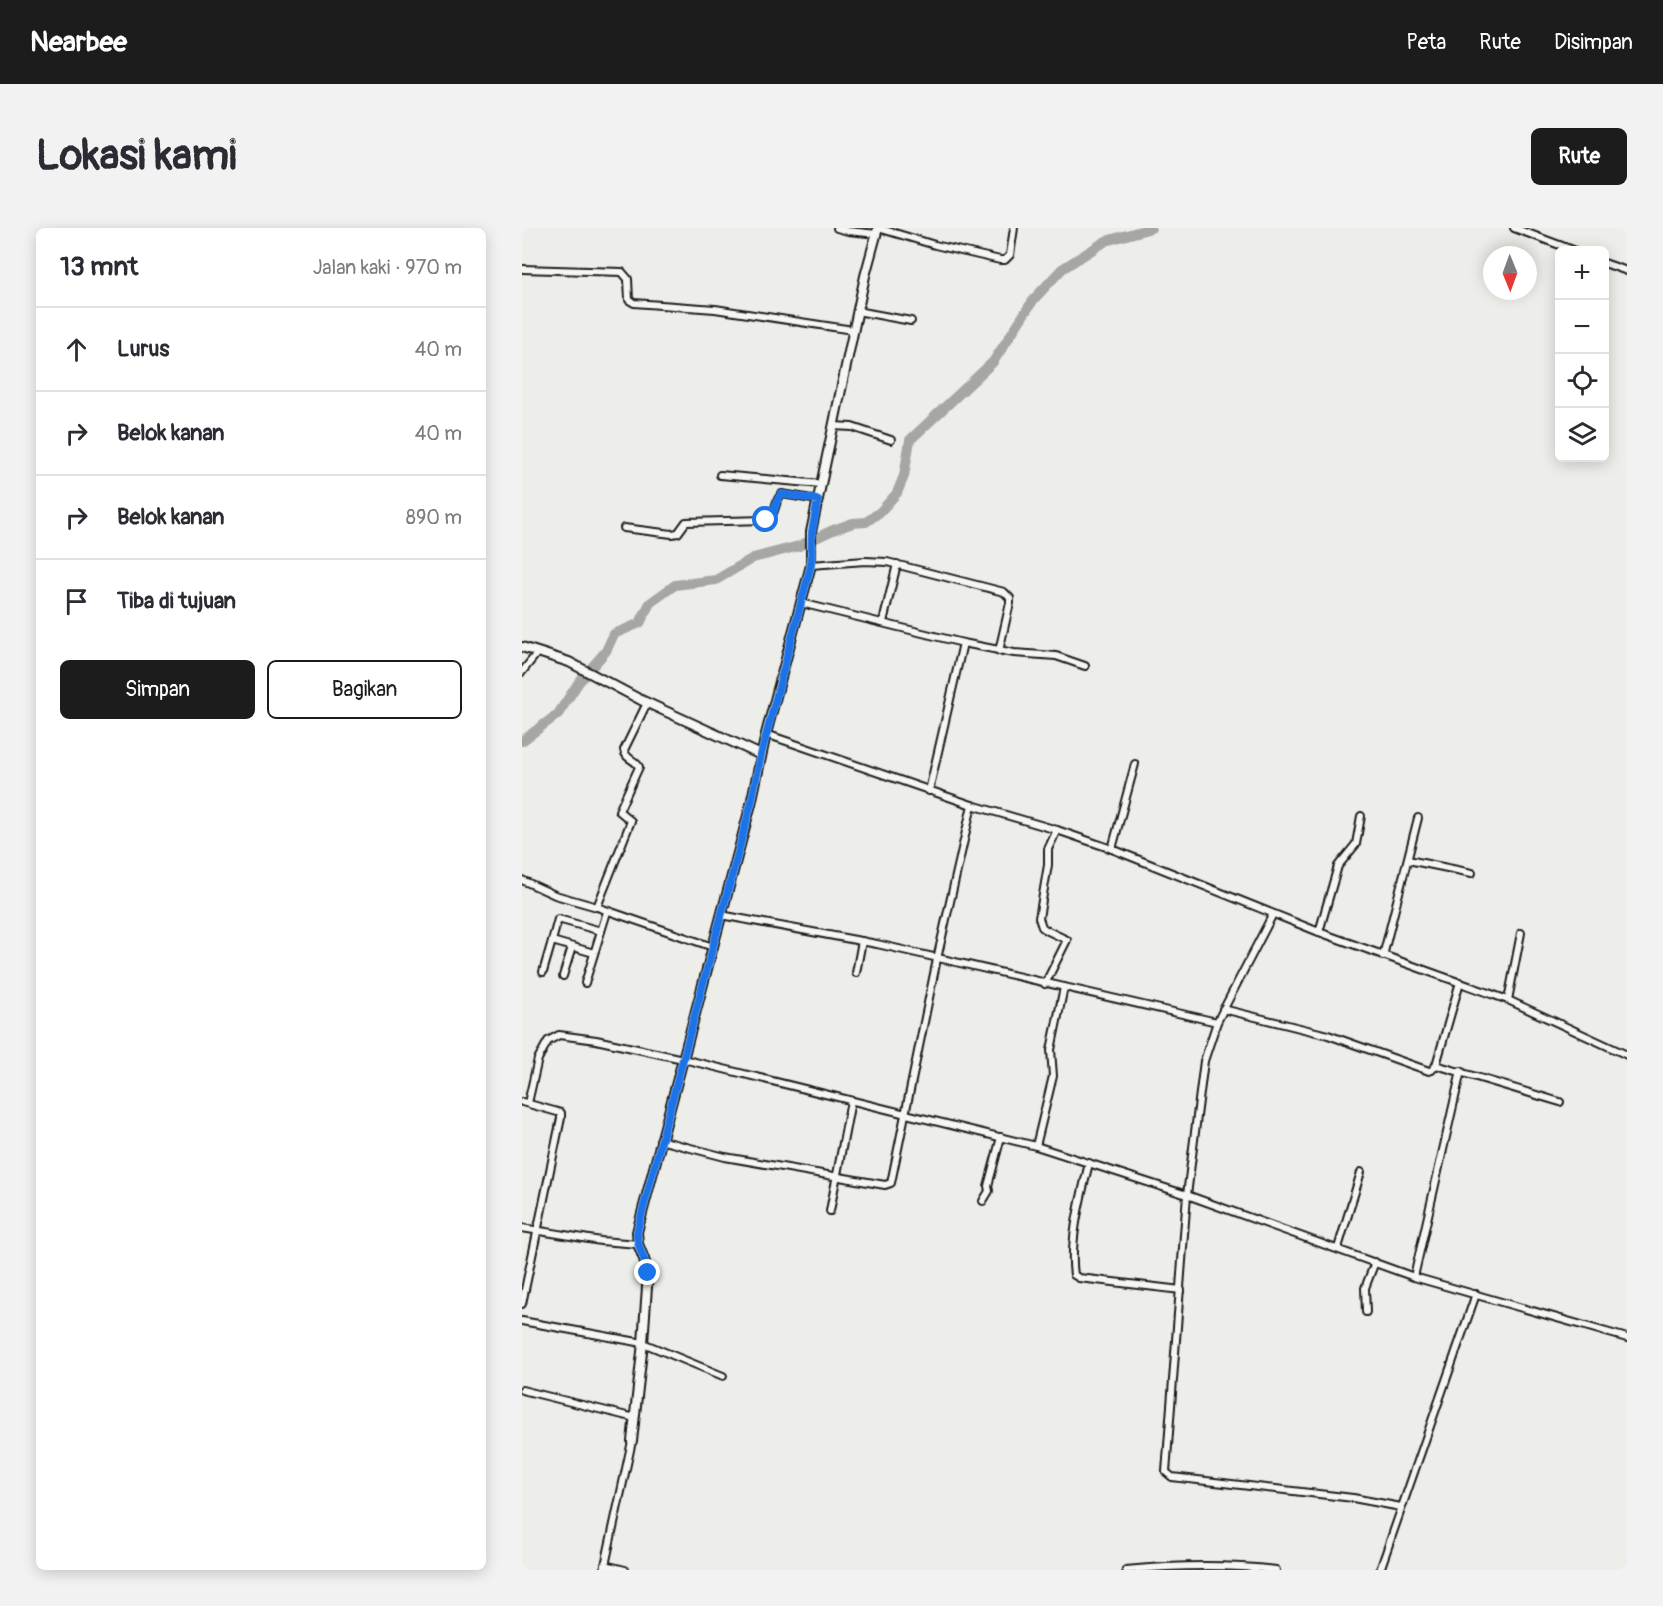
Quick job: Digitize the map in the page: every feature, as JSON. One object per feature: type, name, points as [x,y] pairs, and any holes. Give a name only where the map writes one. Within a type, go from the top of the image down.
[{"type":"street","points":[[837,228],[848,231],[878,230],[1000,260],[1005,260],[1010,255],[1014,228]]},
{"type":"street","points":[[1517,229],[1562,246]]},
{"type":"street","points":[[624,1570],[604,1568],[632,1441],[643,1343],[648,1273],[638,1244],[637,1232],[751,804],[766,734],[811,565],[812,532],[821,484],[857,311],[878,230]]},
{"type":"street","points":[[1609,264],[1627,271]]},
{"type":"street","points":[[522,269],[622,272],[628,279],[628,296],[631,302],[715,309],[853,330]]},
{"type":"street","points":[[857,311],[911,321]]},
{"type":"street","points":[[833,426],[852,427],[891,440]]},
{"type":"street","points":[[720,475],[821,484]]},
{"type":"street","points":[[624,528],[672,534],[678,533],[686,522],[742,522],[769,519],[782,494],[818,500]]},
{"type":"street","points":[[811,565],[865,561],[897,564],[1008,594],[1010,603],[999,651]]},
{"type":"street","points":[[883,622],[897,564]]},
{"type":"street","points":[[801,603],[999,651],[1046,654],[1085,666]]},
{"type":"street","points":[[929,791],[963,643]]},
{"type":"street","points":[[522,647],[581,668],[647,703],[761,755]]},
{"type":"street","points":[[522,672],[538,652]]},
{"type":"street","points":[[597,908],[631,821],[619,811],[639,767],[626,755],[624,750],[647,703]]},
{"type":"street","points":[[766,734],[929,791],[1112,849],[1319,932],[1508,1000],[1627,1055]]},
{"type":"street","points":[[1112,849],[1135,764]]},
{"type":"street","points":[[660,1140],[725,1157],[885,1185],[891,1183],[937,958],[972,805]]},
{"type":"street","points":[[1319,932],[1338,866],[1356,844],[1361,816]]},
{"type":"street","points":[[1383,956],[1418,818]]},
{"type":"street","points":[[1045,984],[1067,940],[1042,927],[1039,918],[1048,865],[1048,849],[1057,830]]},
{"type":"street","points":[[1408,860],[1472,873]]},
{"type":"street","points":[[522,880],[555,895],[712,947]]},
{"type":"street","points":[[585,983],[607,912]]},
{"type":"street","points":[[1273,914],[1223,1009],[1204,1061],[1187,1195],[1166,1470],[1169,1476],[1353,1498],[1401,1507]]},
{"type":"street","points":[[721,915],[862,941],[1217,1022]]},
{"type":"street","points":[[543,972],[558,919],[601,931]]},
{"type":"street","points":[[1508,1000],[1521,933]]},
{"type":"street","points":[[552,941],[594,953]]},
{"type":"street","points":[[856,973],[862,941]]},
{"type":"street","points":[[563,976],[572,946]]},
{"type":"street","points":[[1223,1009],[1328,1035],[1425,1070],[1432,1070],[1436,1065],[1460,982]]},
{"type":"street","points":[[1036,1146],[1053,1076],[1051,1050],[1064,987]]},
{"type":"street","points":[[522,1304],[561,1118],[561,1113],[555,1110],[525,1103],[540,1053],[548,1041],[559,1035],[596,1040],[682,1059],[1036,1146],[1187,1195],[1414,1277],[1627,1338]]},
{"type":"street","points":[[1436,1065],[1560,1102]]},
{"type":"street","points":[[1414,1277],[1461,1071]]},
{"type":"street","points":[[830,1211],[851,1101]]},
{"type":"street","points":[[983,1201],[989,1191],[988,1186],[1001,1137]]},
{"type":"street","points":[[1089,1163],[1077,1220],[1073,1251],[1074,1275],[1181,1290]]},
{"type":"street","points":[[1338,1248],[1360,1172]]},
{"type":"street","points":[[522,1228],[600,1241],[638,1244]]},
{"type":"street","points":[[1366,1312],[1365,1288],[1375,1262]]},
{"type":"street","points":[[1380,1570],[1476,1294]]},
{"type":"street","points":[[522,1322],[643,1343],[723,1376]]},
{"type":"street","points":[[522,1390],[635,1418]]},
{"type":"street","points":[[1126,1570],[1191,1565],[1276,1570]]},
{"type":"waterway","points":[[522,741],[558,714],[579,682],[606,651],[614,634],[640,623],[650,603],[675,585],[716,580],[753,558],[799,546],[853,523],[866,522],[880,512],[897,493],[904,476],[910,440],[993,362],[1034,299],[1062,269],[1106,241],[1151,228]]},
{"type":"route","points":[[648,1273],[636,1238],[637,1232],[751,804],[761,755],[811,565],[812,532],[818,500],[782,494],[778,498],[774,513],[766,520]]}]
